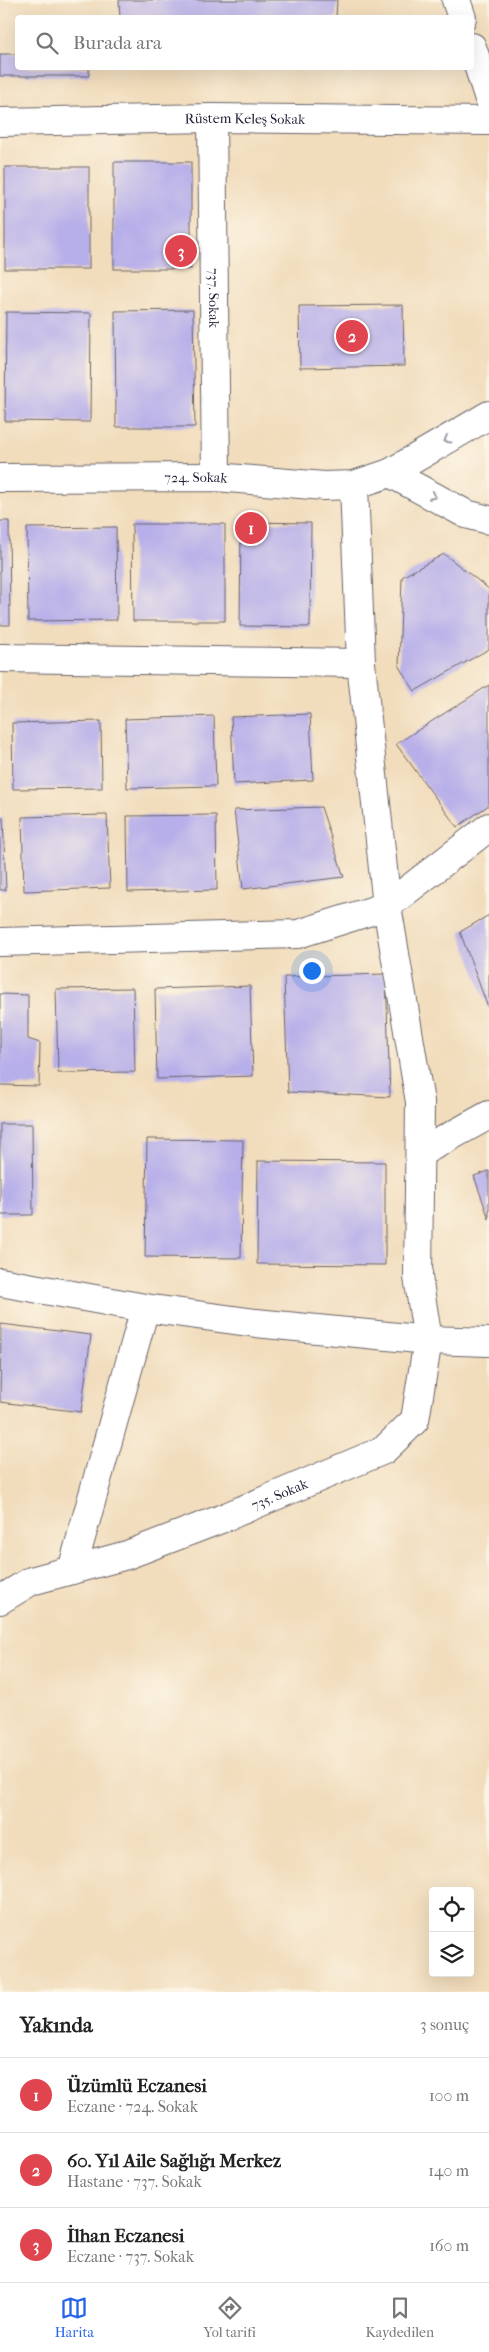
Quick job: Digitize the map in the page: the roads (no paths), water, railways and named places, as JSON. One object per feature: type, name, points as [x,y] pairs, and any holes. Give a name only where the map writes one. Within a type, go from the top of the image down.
[{"type":"street","points":[[456,0],[461,15]]},
{"type":"street","points":[[474,53],[489,99]]},
{"type":"street","name":"Rüstem Keleş Sokak","points":[[0,122],[212,118],[489,122]]},
{"type":"street","name":"737. Sokak","points":[[212,118],[216,477]]},
{"type":"street","name":"724. Sokak","points":[[0,478],[216,477],[324,486],[354,485],[390,474],[489,416]]},
{"type":"street","points":[[390,474],[466,514],[489,520]]},
{"type":"street","name":"735. Sokak","points":[[0,1600],[31,1581],[127,1555],[202,1526],[384,1450],[415,1420],[428,1340],[418,1277],[420,1102],[387,906],[361,663],[354,485]]},
{"type":"street","points":[[0,658],[361,663]]},
{"type":"street","points":[[0,942],[298,934],[387,906],[489,827]]},
{"type":"street","points":[[420,1153],[489,1114]]},
{"type":"street","points":[[0,1282],[145,1308],[256,1323],[428,1340],[489,1342]]},
{"type":"street","points":[[72,1570],[145,1308]]},
{"type":"street","points":[[0,1578],[31,1581]]},
{"type":"place","name":"İlhan Eczanesi","points":[[181,251]]},
{"type":"place","name":"60. Yıl Aile Sağlığı Merkez","points":[[352,336]]},
{"type":"place","name":"Üzümlü Eczanesi","points":[[251,528]]}]
